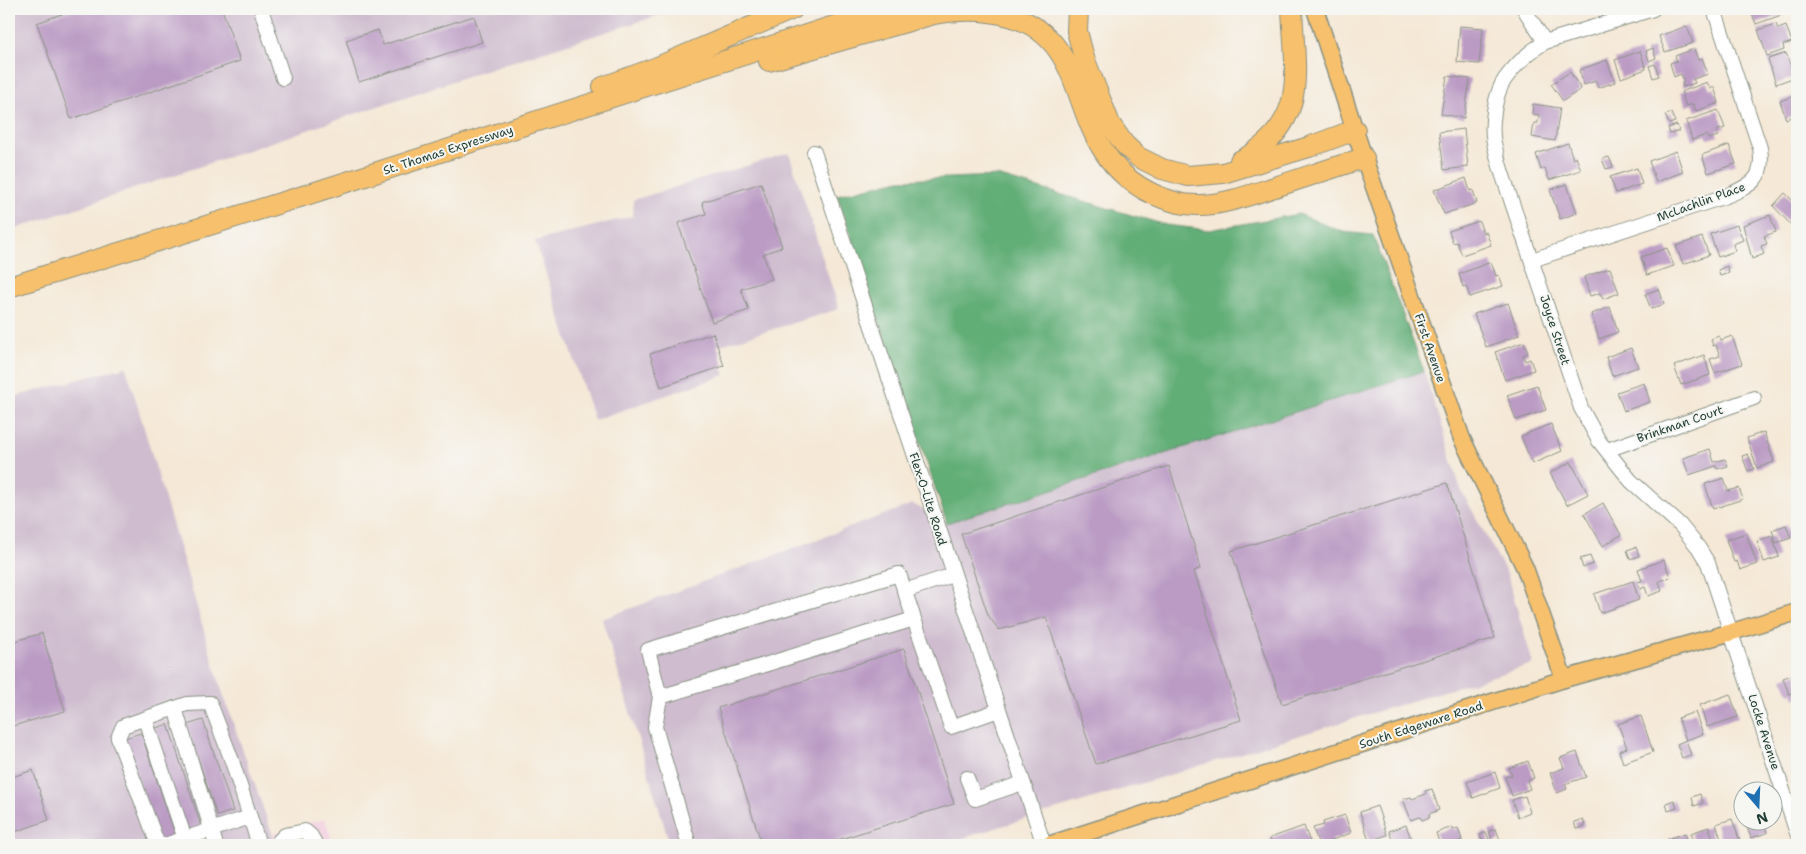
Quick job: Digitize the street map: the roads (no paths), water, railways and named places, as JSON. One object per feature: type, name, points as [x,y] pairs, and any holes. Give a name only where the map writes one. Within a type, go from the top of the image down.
[{"type":"highway","points":[[303,196],[655,68],[793,9]]},
{"type":"highway","name":"St. Thomas Expressway","points":[[9,287],[303,196],[887,9]]},
{"type":"highway","points":[[1078,9],[1077,31],[1084,58],[1110,124],[1124,144],[1138,156],[1162,169],[1188,176],[1223,173],[1309,147],[1355,130]]},
{"type":"highway","points":[[1202,175],[1226,168],[1257,152],[1284,123],[1292,101],[1295,85],[1296,66],[1292,9]]},
{"type":"highway","points":[[669,79],[739,69],[934,14],[951,11],[987,11],[1028,23],[1041,31],[1056,46],[1071,72],[1092,127],[1105,153],[1124,175],[1140,188],[1157,196],[1175,202],[1200,205],[1222,202],[1244,197],[1364,158]]},
{"type":"main road","name":"First Avenue","points":[[1315,9],[1364,158],[1462,439],[1525,568],[1564,679]]},
{"type":"main road","name":"South Edgeware Road","points":[[1046,845],[1564,679],[1797,612]]},
{"type":"street","points":[[260,9],[283,78]]},
{"type":"street","points":[[1524,9],[1545,42],[1652,9]]},
{"type":"street","name":"McLachlin Place","points":[[1532,260],[1726,196],[1752,184],[1758,176],[1762,166],[1760,148],[1714,9]]},
{"type":"street","name":"Joyce Street","points":[[1545,42],[1520,61],[1504,80],[1497,98],[1492,129],[1493,142],[1502,173],[1581,408],[1592,430],[1631,480],[1680,525],[1698,547],[1708,564],[1732,632]]},
{"type":"street","name":"Flex-O-Lite Road","points":[[814,152],[953,575],[1023,783],[1046,845]]},
{"type":"street","name":"Brinkman Court","points":[[1607,450],[1754,398]]},
{"type":"street","points":[[690,845],[655,727],[660,697],[648,650],[899,574],[951,727],[999,710]]},
{"type":"street","points":[[904,591],[953,575]]},
{"type":"street","points":[[660,697],[914,619]]},
{"type":"street","name":"Locke Avenue","points":[[1732,632],[1797,832]]},
{"type":"street","points":[[158,845],[118,738],[123,726],[187,704],[210,703],[231,758],[259,845]]},
{"type":"street","points":[[175,708],[216,845]]},
{"type":"street","points":[[146,719],[185,838]]},
{"type":"street","points":[[967,778],[975,799],[1023,783]]},
{"type":"street","points":[[165,845],[250,817]]},
{"type":"street","points":[[279,845],[279,841],[285,835],[304,831],[311,836],[316,845]]}]
